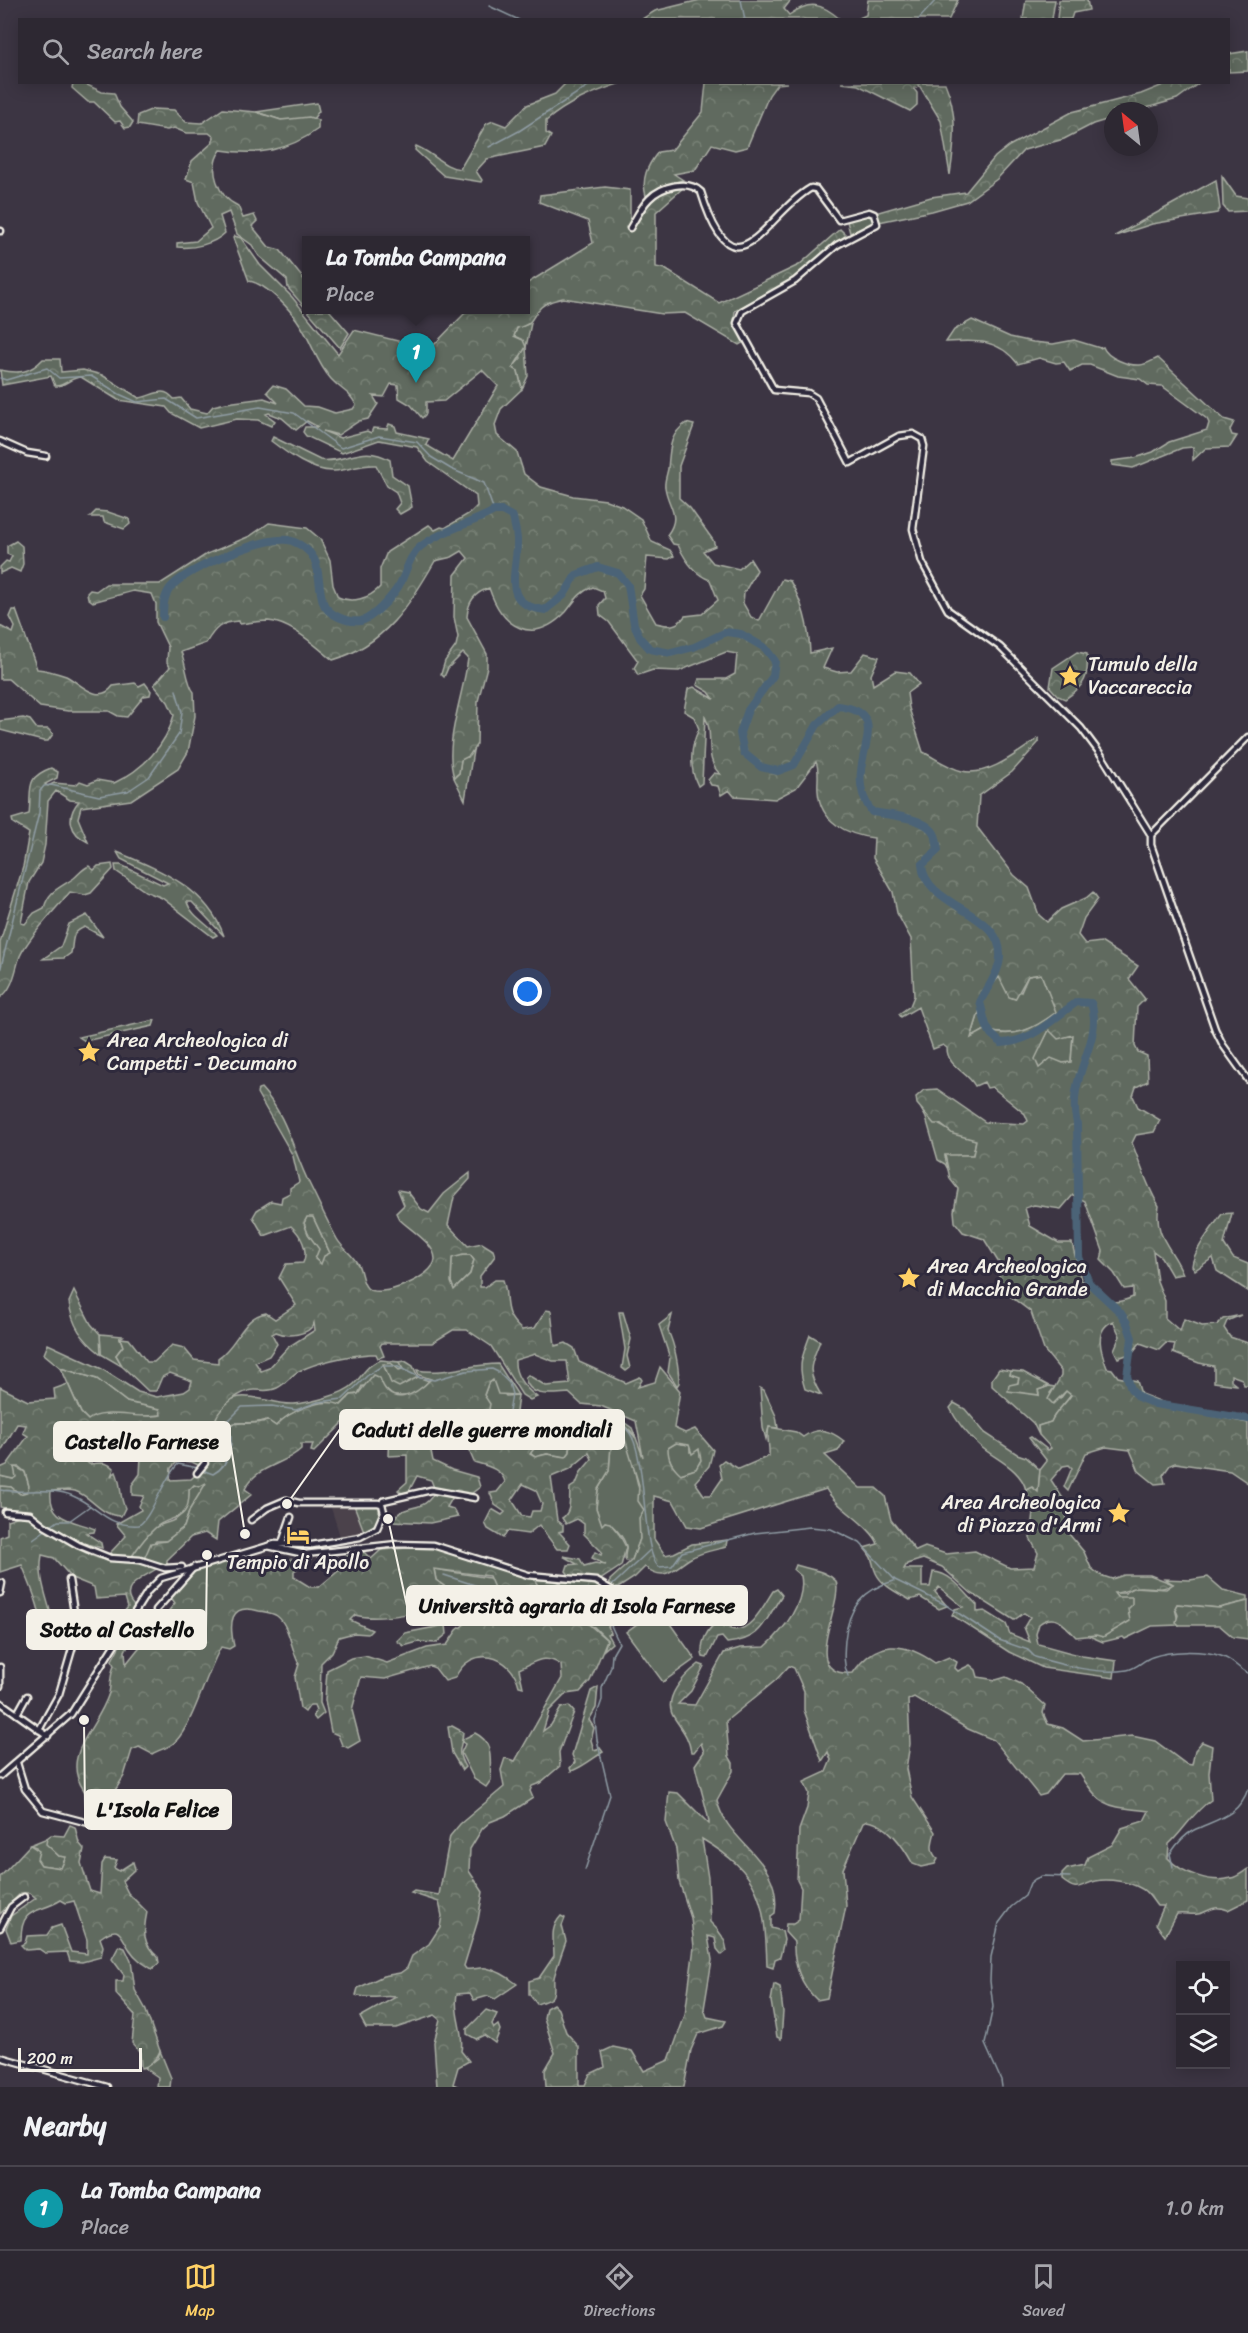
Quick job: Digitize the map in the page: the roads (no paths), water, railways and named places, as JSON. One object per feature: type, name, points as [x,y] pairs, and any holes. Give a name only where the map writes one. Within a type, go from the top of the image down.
[{"type":"street","points":[[630,228],[651,196],[672,186],[687,184],[701,192],[711,222],[720,238],[734,244],[742,245],[754,240],[811,188],[816,189],[838,220],[869,212],[874,214],[877,225],[843,241],[795,281],[742,310],[737,323],[774,390],[808,393],[816,398],[850,463],[899,436],[913,434],[922,439],[924,446],[913,529],[922,562],[948,610],[1000,647],[1081,728],[1102,756],[1151,835],[1154,852],[1215,1029],[1225,1048],[1248,1080]]},
{"type":"street","points":[[0,441],[27,453],[46,456]]},
{"type":"street","points":[[1151,835],[1248,737]]},
{"type":"street","points":[[198,1473],[204,1465]]},
{"type":"street","points":[[383,1501],[431,1490],[475,1498]]},
{"type":"street","points":[[1,1774],[48,1736],[75,1709],[151,1586],[165,1576],[282,1543],[312,1545],[360,1537],[377,1528],[384,1512],[382,1504],[378,1503],[299,1503],[286,1500],[267,1508],[251,1520]]},
{"type":"street","points":[[5,1512],[30,1514],[51,1530],[94,1552],[115,1559],[140,1560],[165,1568],[192,1568]]},
{"type":"street","points":[[282,1543],[291,1516]]},
{"type":"street","points":[[268,1546],[305,1554],[397,1544],[433,1545],[528,1575],[592,1580],[620,1595]]},
{"type":"street","points":[[156,1610],[192,1568]]},
{"type":"street","points":[[39,1730],[59,1694],[77,1632],[69,1580]]},
{"type":"street","points":[[0,1593],[2,1583]]},
{"type":"street","points":[[0,1667],[0,1686]]},
{"type":"street","points":[[17,1714],[27,1696]]},
{"type":"street","points":[[0,1702],[48,1736]]},
{"type":"street","points":[[17,1763],[25,1789],[35,1805],[47,1812],[100,1826],[129,1823],[146,1815],[172,1818],[183,1810]]},
{"type":"street","points":[[0,1928],[11,1907],[24,1898]]},
{"type":"street","points":[[0,2057],[106,2087]]},
{"type":"waterway","points":[[741,0],[745,18]]},
{"type":"waterway","points":[[920,18],[936,0]]},
{"type":"waterway","points":[[489,6],[515,18]]},
{"type":"waterway","points":[[489,147],[519,131],[591,84]]},
{"type":"waterway","points":[[0,378],[6,380],[47,368],[59,378],[91,376],[119,394],[137,402],[166,399],[196,418],[260,407],[294,413],[341,448],[379,436],[417,442],[431,457],[451,469],[484,483],[494,511]]},
{"type":"waterway","points":[[163,617],[166,595],[183,577],[230,553],[281,540],[292,541],[310,552],[317,567],[325,607],[344,619],[361,621],[376,612],[391,597],[420,547],[446,532],[494,511],[502,511],[513,517],[517,534],[514,574],[516,594],[521,601],[531,607],[545,610],[564,595],[576,575],[598,567],[618,573],[628,585],[634,624],[640,638],[650,649],[671,653],[694,647],[726,632],[741,634],[765,648],[775,661],[773,676],[748,710],[740,733],[744,753],[761,767],[778,771],[794,765],[817,725],[838,706],[861,714],[868,729],[861,782],[862,793],[869,807],[872,812],[907,818],[931,829],[935,835],[938,850],[922,865],[927,880],[937,892],[981,921],[992,933],[999,947],[998,969],[980,1002],[986,1025],[991,1034],[1001,1043],[1023,1039],[1077,1002],[1091,1003],[1094,1017],[1093,1031],[1076,1090],[1075,1107],[1079,1257],[1089,1283],[1120,1312],[1127,1323],[1132,1338],[1127,1376],[1131,1389],[1140,1398],[1155,1404],[1248,1419]]},
{"type":"waterway","points":[[0,971],[39,813],[40,791],[44,786],[51,785],[99,796],[128,791],[149,777],[179,734],[182,712],[176,690]]},
{"type":"waterway","points":[[202,1470],[213,1474],[224,1464],[231,1444],[227,1422],[242,1407],[272,1406],[296,1410],[318,1402],[343,1399],[368,1375],[382,1366],[396,1366],[421,1378],[434,1380],[466,1371],[492,1369],[509,1383],[512,1394],[507,1424],[513,1440],[535,1441],[558,1438],[572,1435],[605,1421],[628,1431],[637,1450],[650,1545],[659,1567],[672,1566],[682,1552],[755,1533],[810,1527],[831,1529],[860,1543],[895,1580],[946,1605],[999,1640],[1028,1650],[1035,1657],[1081,1668],[1116,1671],[1131,1669],[1159,1655],[1196,1652],[1225,1657],[1248,1673]]},
{"type":"waterway","points":[[0,1490],[65,1493],[82,1500],[110,1520],[128,1525],[139,1525],[148,1515],[167,1479],[178,1464],[198,1468]]},
{"type":"waterway","points":[[51,1526],[58,1521],[69,1521],[90,1506]]},
{"type":"waterway","points":[[33,1539],[47,1529]]},
{"type":"waterway","points":[[444,1575],[508,1596],[587,1589],[603,1594],[650,1550]]},
{"type":"waterway","points":[[848,1676],[844,1654],[845,1640],[854,1609],[859,1601],[874,1589],[894,1581]]},
{"type":"waterway","points":[[585,1870],[610,1795],[597,1740],[595,1720],[602,1700],[602,1688],[611,1667],[612,1655],[619,1643],[608,1619],[603,1594]]},
{"type":"waterway","points":[[1173,1867],[1170,1854],[1180,1840],[1194,1830],[1233,1811],[1248,1789]]},
{"type":"waterway","points":[[1002,2087],[985,2044],[993,2007],[990,1981],[991,1957],[999,1923],[1011,1907],[1025,1896],[1030,1883],[1035,1879],[1042,1876],[1070,1877]]},
{"type":"place","name":"La Tomba Campana","points":[[416,383]]},
{"type":"place","name":"Tumulo della Vaccareccia","points":[[1070,676]]},
{"type":"place","name":"Area Archeologica di Campetti - Decumano","points":[[89,1052]]},
{"type":"place","name":"Area Archeologica di Macchia Grande","points":[[909,1278]]},
{"type":"place","name":"Caduti delle guerre mondiali","points":[[287,1504]]},
{"type":"place","name":"Area Archeologica di Piazza d'Armi","points":[[1119,1513]]},
{"type":"place","name":"Università agraria di Isola Farnese","points":[[388,1519]]},
{"type":"place","name":"Castello Farnese","points":[[245,1534]]},
{"type":"place","name":"Tempio di Apollo","points":[[298,1535]]},
{"type":"place","name":"Sotto al Castello","points":[[207,1555]]},
{"type":"place","name":"L'Isola Felice","points":[[84,1720]]}]
